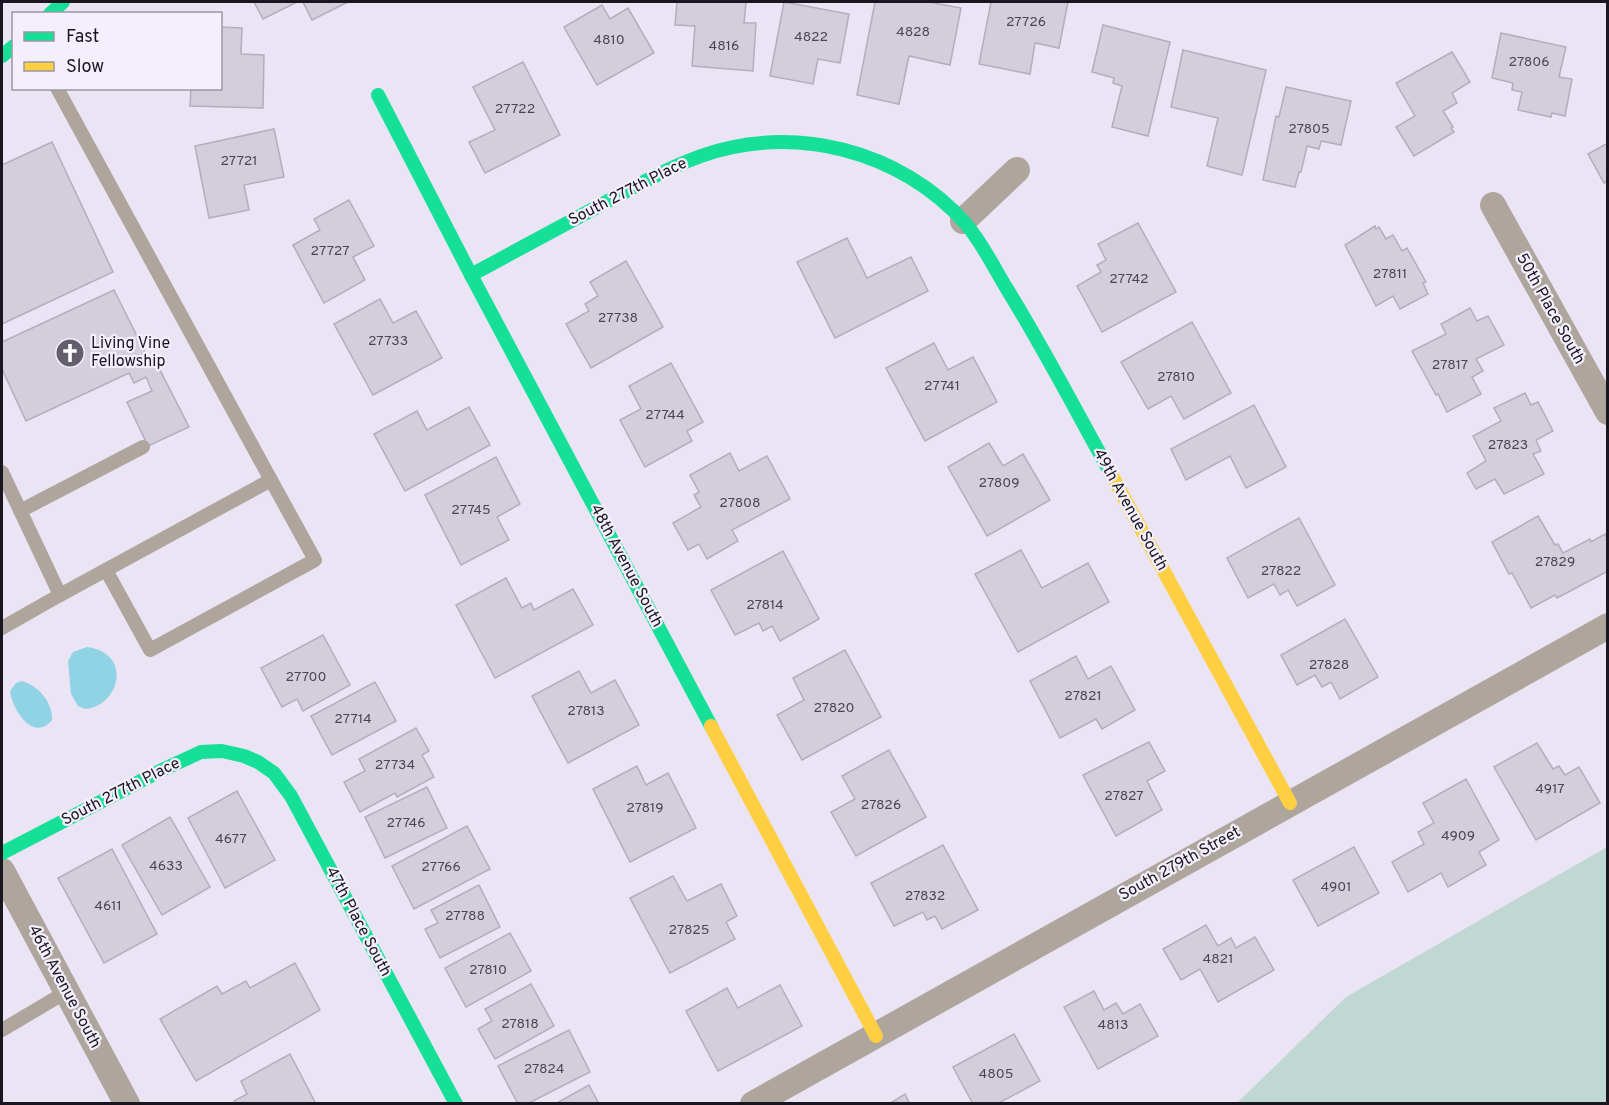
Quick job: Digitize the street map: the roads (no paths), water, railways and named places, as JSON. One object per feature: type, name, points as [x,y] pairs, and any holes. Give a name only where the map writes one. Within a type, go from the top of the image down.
[{"type":"street","name":"48th Avenue South","points":[[378,96],[876,1036]]},
{"type":"street","name":"South 277th Place","points":[[471,275],[664,171],[713,152],[759,143],[792,142],[843,148],[867,155]]},
{"type":"street","name":"49th Avenue South","points":[[867,155],[892,166],[919,183],[963,221],[998,274],[1055,370],[1290,803]]},
{"type":"street","points":[[963,221],[1017,170]]},
{"type":"street","name":"50th Place South","points":[[1493,205],[1608,412]]},
{"type":"street","name":"South 279th Street","points":[[753,1104],[1608,626]]},
{"type":"street","name":"South 277th Place","points":[[2,853],[201,752],[222,751],[244,756]]},
{"type":"street","name":"47th Place South","points":[[244,756],[274,773],[291,796],[456,1104]]},
{"type":"street","name":"46th Avenue South","points":[[2,872],[126,1104]]},
{"type":"lane","points":[[58,90],[315,560],[150,650],[106,570]]},
{"type":"lane","points":[[20,511],[143,447]]},
{"type":"lane","points":[[2,472],[60,595]]},
{"type":"lane","points":[[2,628],[271,480]]},
{"type":"lane","points":[[2,1030],[66,992]]},
{"type":"water","points":[[87,647],[102,651],[111,659],[116,668],[116,679],[107,699],[97,706],[85,709],[78,706],[71,694],[68,661],[73,652]]},
{"type":"water","points":[[22,681],[34,686],[47,701],[52,720],[45,726],[38,728],[31,726],[19,714],[10,691],[16,683]]},
{"type":"place","name":"Living Vine Fellowship","points":[[70,353]]}]
